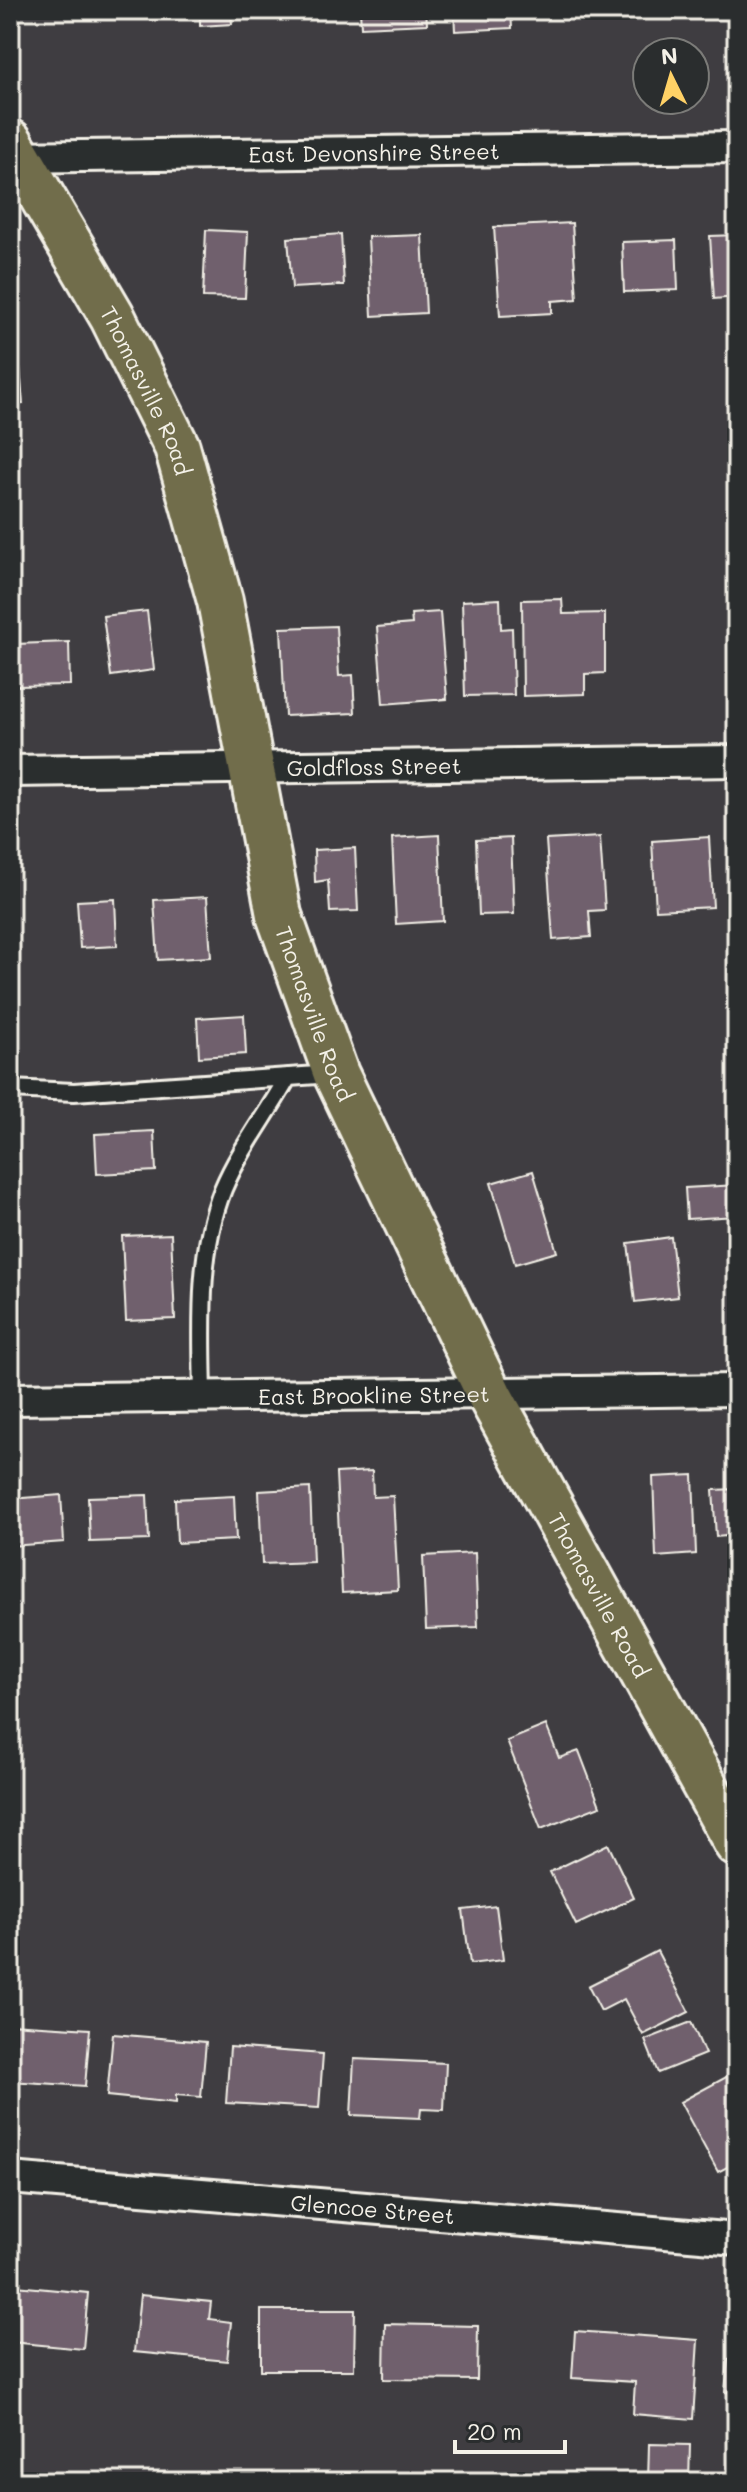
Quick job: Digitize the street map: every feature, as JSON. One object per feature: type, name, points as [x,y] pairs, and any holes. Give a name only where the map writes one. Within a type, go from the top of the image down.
[{"type":"main road","name":"Thomasville Road","points":[[14,152],[112,316],[177,447],[220,601],[249,769],[279,915],[336,1074],[490,1396],[737,1844]]},
{"type":"street","name":"East Devonshire Street","points":[[14,152],[737,147]]},
{"type":"street","name":"Goldfloss Street","points":[[10,771],[737,761]]},
{"type":"street","name":"East Brookline Street","points":[[10,1399],[490,1396],[737,1390]]},
{"type":"street","name":"Glencoe Street","points":[[10,2178],[737,2239]]},
{"type":"lane","points":[[10,1089],[74,1092],[336,1074]]},
{"type":"lane","points":[[203,1398],[202,1300],[222,1192],[245,1144],[288,1077]]},
{"type":"building","points":[[200,10],[231,10],[232,24],[200,26]]},
{"type":"building","points":[[360,10],[426,10],[427,24],[361,27]]},
{"type":"building","points":[[454,10],[511,10],[512,28],[455,31]]},
{"type":"building","points":[[572,223],[577,299],[552,301],[552,313],[500,316],[494,227]]},
{"type":"building","points":[[206,230],[248,232],[245,298],[203,297]]},
{"type":"building","points":[[341,234],[344,285],[292,288],[288,238]]},
{"type":"building","points":[[422,235],[426,313],[372,316],[368,237]]},
{"type":"building","points":[[737,235],[737,297],[714,299],[710,236]]},
{"type":"building","points":[[676,240],[678,290],[624,292],[622,242]]},
{"type":"building","points":[[19,354],[23,404],[10,405],[10,355]]},
{"type":"building","points":[[500,599],[501,629],[512,628],[514,695],[465,696],[462,601]]},
{"type":"building","points":[[562,599],[563,614],[605,613],[605,673],[585,674],[585,694],[523,696],[522,600]]},
{"type":"building","points":[[147,611],[154,670],[111,676],[103,616]]},
{"type":"building","points":[[440,612],[447,699],[383,704],[377,627],[412,624],[411,614]]},
{"type":"building","points":[[336,626],[339,676],[353,675],[355,713],[285,716],[281,628]]},
{"type":"building","points":[[69,642],[70,685],[16,686],[15,644]]},
{"type":"building","points":[[439,835],[443,921],[396,924],[392,838]]},
{"type":"building","points":[[600,837],[605,910],[589,911],[591,937],[553,940],[546,840]]},
{"type":"building","points":[[709,837],[713,907],[656,910],[652,841]]},
{"type":"building","points":[[511,838],[514,914],[479,915],[476,840]]},
{"type":"building","points":[[355,848],[358,911],[330,912],[328,880],[315,882],[314,850]]},
{"type":"building","points":[[207,897],[211,957],[158,960],[154,900]]},
{"type":"building","points":[[115,899],[117,946],[80,948],[77,901]]},
{"type":"building","points":[[244,1015],[246,1054],[199,1057],[197,1018]]},
{"type":"building","points":[[154,1131],[156,1171],[97,1174],[95,1134]]},
{"type":"building","points":[[533,1171],[557,1252],[515,1264],[491,1183]]},
{"type":"building","points":[[737,1185],[737,1216],[687,1219],[685,1188]]},
{"type":"building","points":[[171,1234],[175,1319],[126,1321],[122,1236]]},
{"type":"building","points":[[671,1237],[678,1297],[635,1302],[628,1243]]},
{"type":"building","points":[[372,1471],[373,1497],[393,1496],[398,1590],[342,1593],[336,1473]]},
{"type":"building","points":[[693,1475],[696,1554],[656,1557],[653,1477]]},
{"type":"building","points":[[310,1488],[313,1562],[262,1564],[259,1491]]},
{"type":"building","points":[[737,1489],[737,1535],[716,1537],[713,1490]]},
{"type":"building","points":[[61,1495],[64,1542],[10,1546],[10,1499]]},
{"type":"building","points":[[147,1495],[149,1540],[90,1542],[88,1497]]},
{"type":"building","points":[[234,1496],[236,1540],[177,1543],[175,1499]]},
{"type":"building","points":[[475,1553],[478,1627],[426,1629],[423,1556]]},
{"type":"building","points":[[546,1725],[559,1758],[579,1751],[600,1806],[541,1829],[507,1741]]},
{"type":"building","points":[[608,1844],[634,1898],[576,1925],[550,1872]]},
{"type":"building","points":[[496,1906],[503,1960],[470,1964],[463,1910]]},
{"type":"building","points":[[657,1951],[689,2012],[643,2035],[624,1999],[601,2011],[588,1986]]},
{"type":"building","points":[[691,2022],[705,2054],[658,2073],[645,2040]]},
{"type":"building","points":[[10,2024],[90,2029],[85,2086],[10,2081]]},
{"type":"building","points":[[113,2034],[206,2042],[201,2097],[176,2095],[176,2103],[107,2096]]},
{"type":"building","points":[[230,2047],[323,2054],[319,2108],[226,2103]]},
{"type":"building","points":[[354,2059],[446,2063],[444,2110],[421,2109],[420,2118],[351,2115]]},
{"type":"building","points":[[730,2075],[737,2088],[737,2162],[718,2172],[680,2102]]},
{"type":"building","points":[[16,2286],[88,2293],[83,2349],[11,2342]]},
{"type":"building","points":[[140,2295],[211,2302],[209,2319],[231,2322],[227,2361],[134,2352]]},
{"type":"building","points":[[261,2310],[355,2310],[354,2370],[261,2370]]},
{"type":"building","points":[[385,2324],[478,2326],[477,2380],[384,2379]]},
{"type":"building","points":[[575,2331],[698,2340],[693,2419],[633,2414],[635,2382],[572,2378]]},
{"type":"building","points":[[728,2359],[737,2360],[737,2393],[725,2392]]},
{"type":"building","points":[[649,2444],[690,2445],[689,2482],[648,2482]]}]
